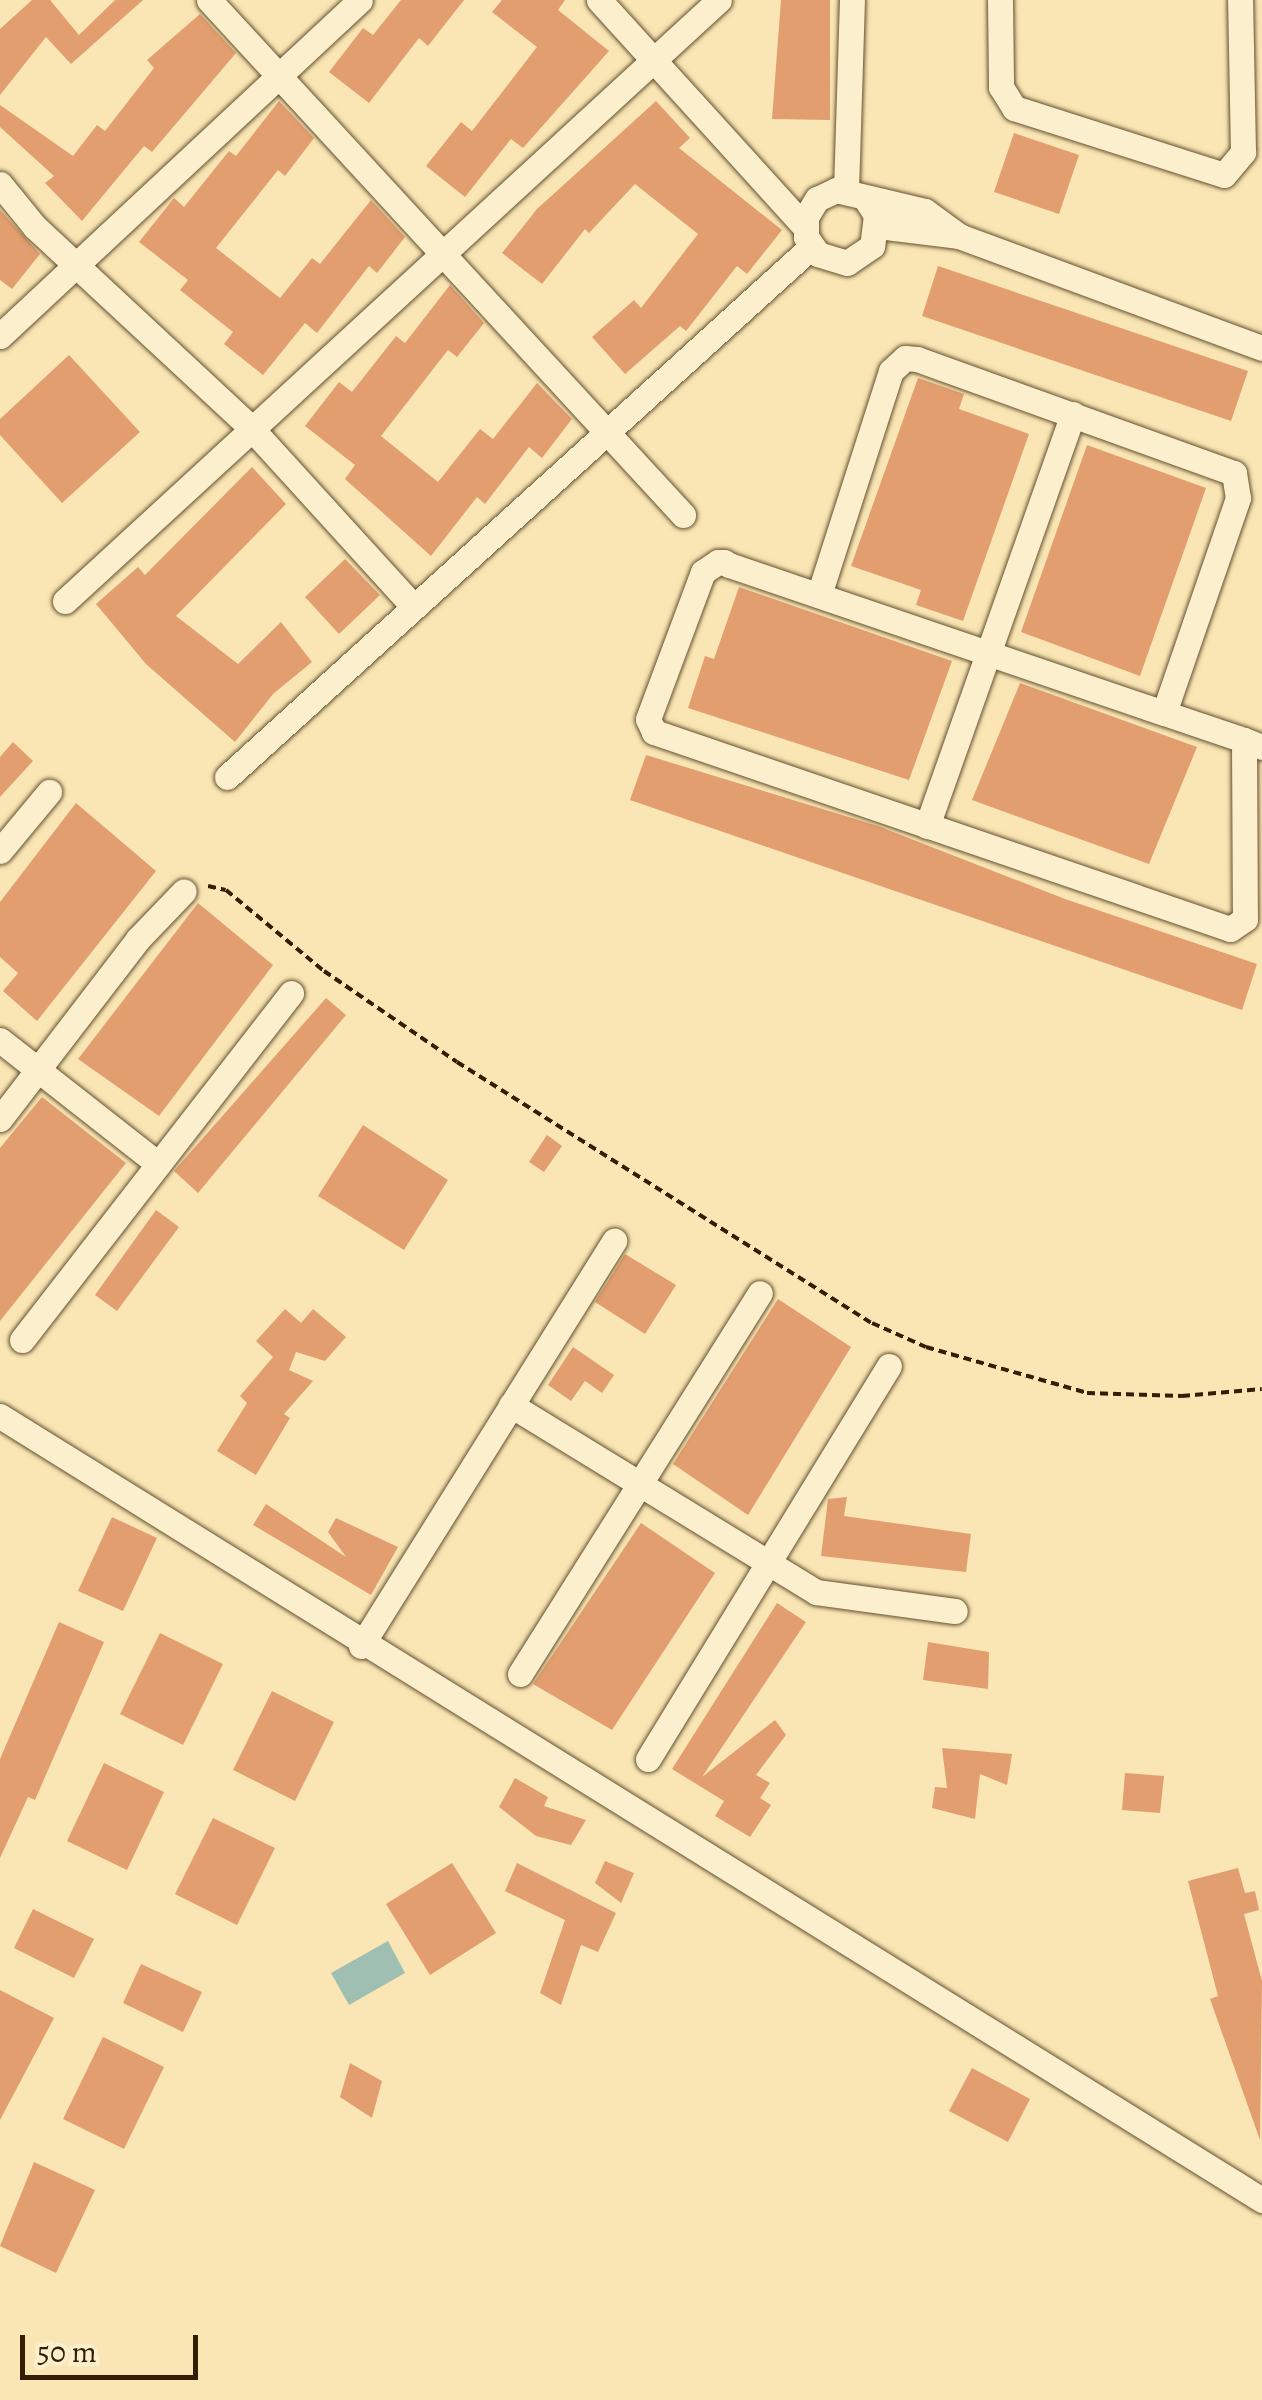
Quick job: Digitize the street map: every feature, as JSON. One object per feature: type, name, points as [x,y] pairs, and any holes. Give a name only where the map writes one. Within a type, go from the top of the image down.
[{"type":"street","points":[[209,0],[684,515]]},
{"type":"street","points":[[0,336],[360,0]]},
{"type":"street","points":[[599,0],[826,260],[857,260],[872,246],[878,226]]},
{"type":"street","points":[[65,601],[718,0]]},
{"type":"street","points":[[852,0],[856,194],[878,226],[959,236],[1262,348]]},
{"type":"street","points":[[1000,0],[1002,87],[1014,108],[1224,174],[1243,152],[1240,0]]},
{"type":"street","points":[[0,184],[35,227],[251,428],[414,607]]},
{"type":"street","points":[[226,777],[607,432],[808,237],[817,199],[856,194],[925,211],[959,236]]},
{"type":"street","points":[[819,596],[899,361],[917,359],[1228,468],[1238,480],[1238,498],[1164,713]]},
{"type":"street","points":[[926,826],[1074,414]]},
{"type":"street","points":[[724,562],[988,653],[1253,744],[1245,919],[1236,928],[926,826],[649,728],[706,567],[724,562]]},
{"type":"street","points":[[0,851],[48,792]]},
{"type":"street","points":[[0,1120],[184,891]]},
{"type":"street","points":[[22,1340],[291,993]]},
{"type":"street","points":[[0,1040],[158,1164]]},
{"type":"street","points":[[362,1646],[614,1241]]},
{"type":"street","points":[[520,1674],[760,1292]]},
{"type":"street","points":[[648,1759],[889,1366]]},
{"type":"street","points":[[512,1405],[829,1598],[955,1612]]},
{"type":"street","points":[[0,1416],[362,1646],[1262,2200]]},
{"type":"path","points":[[184,891],[204,886],[226,890],[324,971],[457,1062],[872,1323],[926,1347],[1087,1393],[1182,1396],[1262,1389]]},
{"type":"shaded area","points":[[388,1941],[405,1973],[349,2005],[331,1973]]},
{"type":"building","points":[[32,0],[50,0],[79,35],[115,0],[143,0],[71,64],[46,37],[0,95],[0,29]]},
{"type":"building","points":[[401,0],[464,0],[428,46],[419,38],[369,103],[329,72],[363,28],[373,35]]},
{"type":"building","points":[[502,0],[565,0],[558,10],[609,51],[523,148],[511,139],[465,197],[426,166],[461,122],[472,131],[537,47],[492,12]]},
{"type":"building","points":[[781,0],[830,0],[830,120],[772,119]]},
{"type":"building","points":[[200,14],[236,53],[152,152],[144,146],[82,221],[45,183],[54,176],[0,127],[0,105],[73,156],[97,125],[105,131],[154,68],[147,60]]},
{"type":"building","points":[[279,101],[314,138],[285,176],[278,170],[216,248],[280,298],[312,258],[320,264],[371,200],[405,237],[377,273],[369,266],[317,333],[305,323],[263,375],[224,344],[233,332],[180,290],[188,280],[139,242],[174,198],[184,207],[229,151],[236,156]]},
{"type":"building","points":[[656,101],[690,138],[679,148],[782,230],[747,274],[737,266],[686,331],[680,326],[625,374],[592,337],[634,300],[641,308],[698,234],[635,184],[589,233],[585,229],[542,284],[502,253],[537,209]]},
{"type":"building","points":[[1014,133],[1079,155],[1059,214],[994,192]]},
{"type":"building","points":[[0,210],[40,254],[12,289],[0,280]]},
{"type":"building","points":[[938,266],[1248,371],[1231,421],[922,316]]},
{"type":"building","points":[[450,285],[484,323],[457,357],[448,350],[381,436],[438,482],[480,429],[493,439],[537,383],[572,419],[542,458],[529,447],[485,504],[477,497],[431,556],[345,479],[355,465],[305,426],[339,382],[352,392],[396,336],[405,343]]},
{"type":"building","points":[[69,355],[140,432],[62,503],[0,435],[0,419]]},
{"type":"building","points":[[918,378],[964,394],[959,409],[1029,434],[963,621],[916,605],[921,590],[851,566]]},
{"type":"building","points":[[1087,445],[1206,488],[1140,676],[1021,632]]},
{"type":"building","points":[[252,467],[286,504],[176,616],[238,664],[281,622],[312,662],[273,694],[235,742],[146,664],[96,604],[138,567],[145,575]]},
{"type":"building","points":[[345,559],[380,595],[339,634],[305,597]]},
{"type":"building","points":[[739,587],[952,661],[909,780],[688,708],[705,656],[714,659]]},
{"type":"building","points":[[1020,683],[1197,747],[1149,864],[972,800]]},
{"type":"building","points":[[13,742],[33,761],[0,797],[0,757]]},
{"type":"building","points":[[646,755],[878,826],[1065,899],[1257,964],[1242,1010],[630,800]]},
{"type":"building","points":[[76,803],[156,871],[37,1021],[3,991],[18,973],[0,957],[0,902]]},
{"type":"building","points":[[198,903],[273,965],[159,1116],[78,1059]]},
{"type":"building","points":[[326,998],[346,1015],[198,1193],[174,1171]]},
{"type":"building","points":[[42,1097],[126,1163],[0,1321],[0,1148]]},
{"type":"building","points":[[363,1125],[448,1180],[404,1250],[318,1196]]},
{"type":"building","points":[[547,1135],[562,1146],[544,1172],[529,1162]]},
{"type":"building","points":[[156,1210],[179,1227],[117,1311],[95,1295]]},
{"type":"building","points":[[625,1254],[676,1285],[645,1334],[595,1302]]},
{"type":"building","points":[[778,1299],[851,1347],[748,1515],[673,1464]]},
{"type":"building","points":[[285,1309],[301,1323],[313,1309],[346,1337],[325,1361],[296,1352],[289,1370],[313,1381],[284,1414],[290,1418],[256,1475],[217,1451],[247,1403],[240,1396],[273,1357],[256,1341]]},
{"type":"building","points":[[573,1347],[614,1375],[602,1393],[585,1381],[571,1401],[548,1385]]},
{"type":"building","points":[[847,1497],[844,1516],[971,1534],[966,1572],[821,1556],[828,1499]]},
{"type":"building","points":[[266,1504],[346,1557],[328,1532],[336,1518],[398,1547],[371,1595],[253,1525]]},
{"type":"building","points":[[112,1517],[157,1538],[123,1611],[78,1591]]},
{"type":"building","points":[[641,1523],[715,1573],[612,1730],[533,1684]]},
{"type":"building","points":[[777,1603],[806,1622],[702,1777],[775,1720],[786,1735],[756,1775],[770,1783],[760,1798],[771,1805],[750,1837],[715,1816],[724,1801],[672,1769]]},
{"type":"building","points":[[59,1622],[104,1642],[35,1800],[28,1797],[0,1858],[0,1759]]},
{"type":"building","points":[[160,1633],[223,1664],[183,1745],[120,1714]]},
{"type":"building","points":[[928,1642],[989,1652],[988,1689],[923,1680]]},
{"type":"building","points":[[272,1691],[334,1722],[295,1801],[233,1770]]},
{"type":"building","points":[[942,1748],[1012,1754],[1007,1785],[980,1774],[975,1819],[932,1808],[935,1787],[947,1788]]},
{"type":"building","points":[[104,1763],[164,1792],[127,1870],[67,1841]]},
{"type":"building","points":[[1125,1773],[1164,1776],[1160,1813],[1122,1810]]},
{"type":"building","points":[[515,1778],[548,1797],[544,1806],[586,1820],[571,1845],[536,1836],[499,1807]]},
{"type":"building","points":[[213,1818],[275,1848],[237,1925],[175,1894]]},
{"type":"building","points":[[605,1861],[634,1873],[621,1903],[595,1883]]},
{"type":"building","points":[[452,1863],[496,1933],[430,1975],[386,1904]]},
{"type":"building","points":[[517,1863],[616,1913],[598,1952],[581,1945],[561,2005],[540,1993],[565,1920],[505,1891]]},
{"type":"building","points":[[1238,1868],[1245,1893],[1255,1891],[1259,1910],[1244,1914],[1262,1981],[1260,2140],[1210,1999],[1218,1996],[1188,1881]]},
{"type":"building","points":[[33,1909],[94,1939],[74,1978],[14,1948]]},
{"type":"building","points":[[141,1964],[202,1992],[183,2032],[123,2003]]},
{"type":"building","points":[[0,1990],[54,2018],[0,2120]]},
{"type":"building","points":[[103,2037],[164,2067],[124,2149],[63,2119]]},
{"type":"building","points":[[350,2063],[382,2081],[372,2118],[340,2097]]},
{"type":"building","points":[[972,2068],[1030,2099],[1008,2142],[949,2111]]},
{"type":"building","points":[[34,2162],[95,2190],[56,2273],[0,2246]]}]
